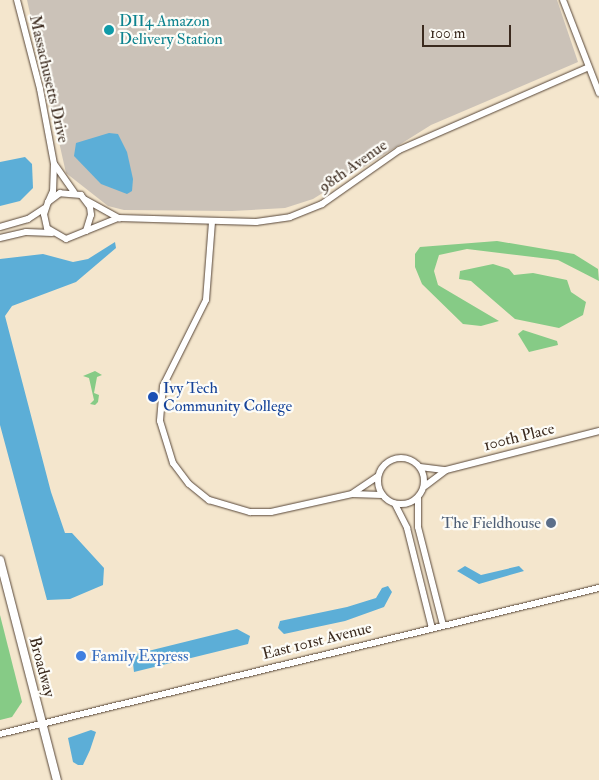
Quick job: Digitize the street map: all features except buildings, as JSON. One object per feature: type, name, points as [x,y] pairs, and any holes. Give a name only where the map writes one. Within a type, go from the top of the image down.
[{"type":"main road","name":"Broadway","points":[[0,560],[57,780]]},
{"type":"street","name":"Massachusetts Drive","points":[[17,0],[40,89],[54,164]]},
{"type":"street","points":[[563,0],[587,68],[599,93]]},
{"type":"street","name":"98th Avenue","points":[[0,238],[26,232],[52,233],[66,239],[120,218],[212,222],[274,220],[304,212],[322,204],[399,150],[587,68]]},
{"type":"street","points":[[54,164],[74,192]]},
{"type":"street","points":[[52,233],[45,221],[54,164]]},
{"type":"street","points":[[0,227],[28,219],[60,193],[74,192]]},
{"type":"street","name":"98th Avenue","points":[[74,192],[120,218]]},
{"type":"street","points":[[86,200],[92,215],[86,230]]},
{"type":"street","points":[[212,222],[206,300],[179,352],[162,393],[160,421],[174,463],[189,484],[209,500],[250,512],[271,512],[352,494],[382,495],[395,504],[403,505],[418,498]]},
{"type":"street","name":"100th Place","points":[[420,467],[446,470],[599,431]]},
{"type":"street","points":[[352,494],[378,476],[382,468],[396,458],[405,458],[420,467],[424,486],[418,498],[418,528],[443,626]]},
{"type":"street","name":"100th Place","points":[[424,486],[446,470]]},
{"type":"street","points":[[378,476],[382,495]]},
{"type":"street","points":[[395,504],[407,528],[432,628]]},
{"type":"street","name":"East 101st Avenue","points":[[0,734],[599,588]]},
{"type":"shaded area","points":[[27,0],[557,0],[578,62],[431,125],[313,199],[285,208],[232,211],[124,210],[108,206],[66,173]]},
{"type":"green space","points":[[497,241],[574,254],[598,269],[599,281],[558,260],[467,249],[439,255],[434,271],[438,285],[499,321],[481,326],[463,324],[422,284],[415,267],[415,254],[420,247]]},
{"type":"green space","points":[[493,264],[509,269],[514,275],[533,273],[567,280],[571,292],[586,302],[583,315],[559,328],[515,319],[471,281],[459,279],[460,271]]},
{"type":"green space","points":[[523,330],[557,341],[558,345],[529,352],[518,334]]},
{"type":"green space","points":[[95,371],[102,375],[97,377],[94,393],[99,395],[98,402],[95,405],[90,404],[94,400],[89,378],[83,376]]},
{"type":"green space","points":[[0,615],[22,702],[12,717],[0,720]]},
{"type":"water","points":[[109,133],[118,134],[127,152],[133,179],[132,191],[127,194],[101,184],[74,156],[76,143]]},
{"type":"water","points":[[25,157],[32,164],[33,188],[20,201],[0,206],[0,162]]},
{"type":"water","points":[[115,242],[116,248],[76,282],[12,306],[5,316],[51,492],[65,533],[72,533],[104,568],[103,585],[70,599],[47,600],[0,425],[0,259],[43,254],[73,262],[88,259]]},
{"type":"water","points":[[465,566],[481,575],[519,566],[524,571],[479,584],[457,571]]},
{"type":"water","points":[[388,586],[392,592],[384,607],[345,621],[284,634],[278,628],[280,621],[347,607],[376,598],[382,588]]},
{"type":"water","points":[[237,629],[250,636],[248,644],[134,672],[132,655]]},
{"type":"water","points":[[91,730],[96,732],[90,750],[83,765],[78,765],[73,762],[68,738]]},
{"type":"place","name":"DII4 Amazon Delivery Station","points":[[109,30]]},
{"type":"place","name":"Ivy Tech Community College","points":[[153,397]]},
{"type":"place","name":"The Fieldhouse","points":[[551,523]]},
{"type":"place","name":"Family Express","points":[[81,656]]}]
